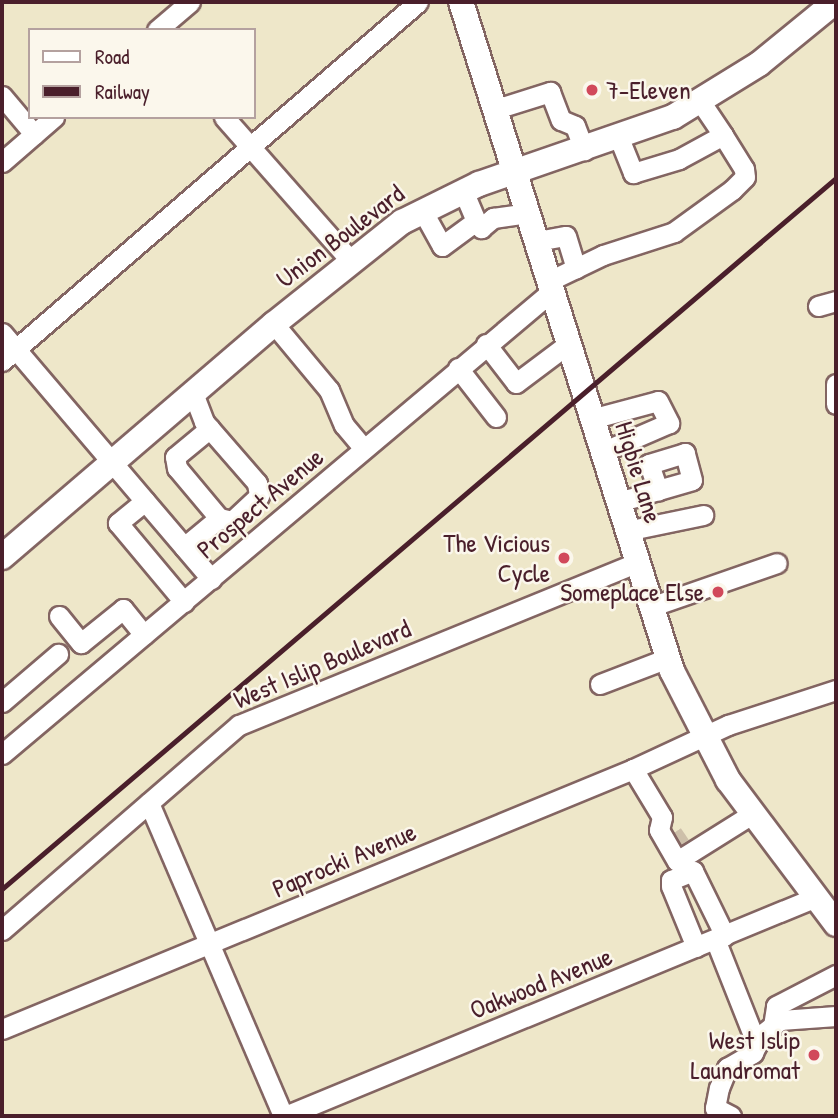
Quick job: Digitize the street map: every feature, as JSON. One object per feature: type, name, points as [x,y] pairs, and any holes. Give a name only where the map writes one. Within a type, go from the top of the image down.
[{"type":"main road","name":"Higbie Lane","points":[[461,2],[668,658],[705,737],[752,814],[828,907]]},
{"type":"main road","name":"Union Boulevard","points":[[2,557],[351,261],[427,220],[470,207],[516,172],[619,138],[701,102],[760,64],[835,2]]},
{"type":"street","points":[[160,28],[190,2]]},
{"type":"street","points":[[9,355],[418,2]]},
{"type":"street","points":[[496,109],[550,92],[561,120],[575,126],[584,150]]},
{"type":"street","points":[[2,96],[34,134]]},
{"type":"street","points":[[619,138],[630,172],[635,174],[679,159],[723,135],[701,102]]},
{"type":"street","points":[[2,162],[52,119]]},
{"type":"street","points":[[227,119],[351,261]]},
{"type":"street","name":"Prospect Avenue","points":[[2,754],[458,369],[551,286],[603,255],[674,232],[732,190],[746,177],[723,135]]},
{"type":"street","points":[[427,220],[442,246],[470,207],[481,228],[493,218],[528,213]]},
{"type":"street","points":[[537,241],[566,236],[576,270]]},
{"type":"street","points":[[274,324],[329,390],[344,425],[364,449]]},
{"type":"street","points":[[2,333],[9,355],[113,464],[211,579]]},
{"type":"street","points":[[486,344],[516,383],[568,344]]},
{"type":"street","points":[[458,369],[496,417]]},
{"type":"street","points":[[836,384],[836,404]]},
{"type":"street","points":[[193,393],[209,428],[257,484],[259,496],[232,521],[219,518],[177,468],[175,457],[209,428]]},
{"type":"street","points":[[592,419],[658,401],[669,423],[602,452]]},
{"type":"street","points":[[617,502],[657,490]]},
{"type":"street","points":[[145,501],[118,523],[184,602]]},
{"type":"street","points":[[626,531],[703,515]]},
{"type":"street","points":[[184,547],[219,518]]},
{"type":"street","name":"West Islip Boulevard","points":[[2,930],[239,725],[636,563]]},
{"type":"street","points":[[650,607],[777,563]]},
{"type":"street","points":[[59,616],[81,643],[123,609],[144,635]]},
{"type":"street","points":[[102,626],[124,652]]},
{"type":"street","points":[[2,702],[58,654]]},
{"type":"street","points":[[600,684],[668,658]]},
{"type":"street","name":"Paprocki Avenue","points":[[2,1028],[210,945],[705,737],[836,690]]},
{"type":"street","points":[[633,769],[676,838],[752,814]]},
{"type":"street","points":[[149,803],[284,1116]]},
{"type":"street","points":[[696,947],[671,886],[671,880],[693,871],[720,937],[757,1045]]},
{"type":"street","name":"Oakwood Avenue","points":[[284,1116],[720,937],[828,907]]},
{"type":"street","points":[[773,1026],[776,1006],[835,979]]},
{"type":"street","points":[[731,1116],[715,1108],[727,1068],[753,1053],[780,1020],[836,1016]]},
{"type":"tunnel","points":[[673,833],[681,845]]},
{"type":"railway","points":[[2,889],[836,178]]},
{"type":"place","name":"7-Eleven","points":[[592,90]]},
{"type":"place","name":"The Vicious Cycle","points":[[564,558]]},
{"type":"place","name":"Someplace Else","points":[[718,592]]},
{"type":"place","name":"West Islip Laundromat","points":[[814,1055]]}]
